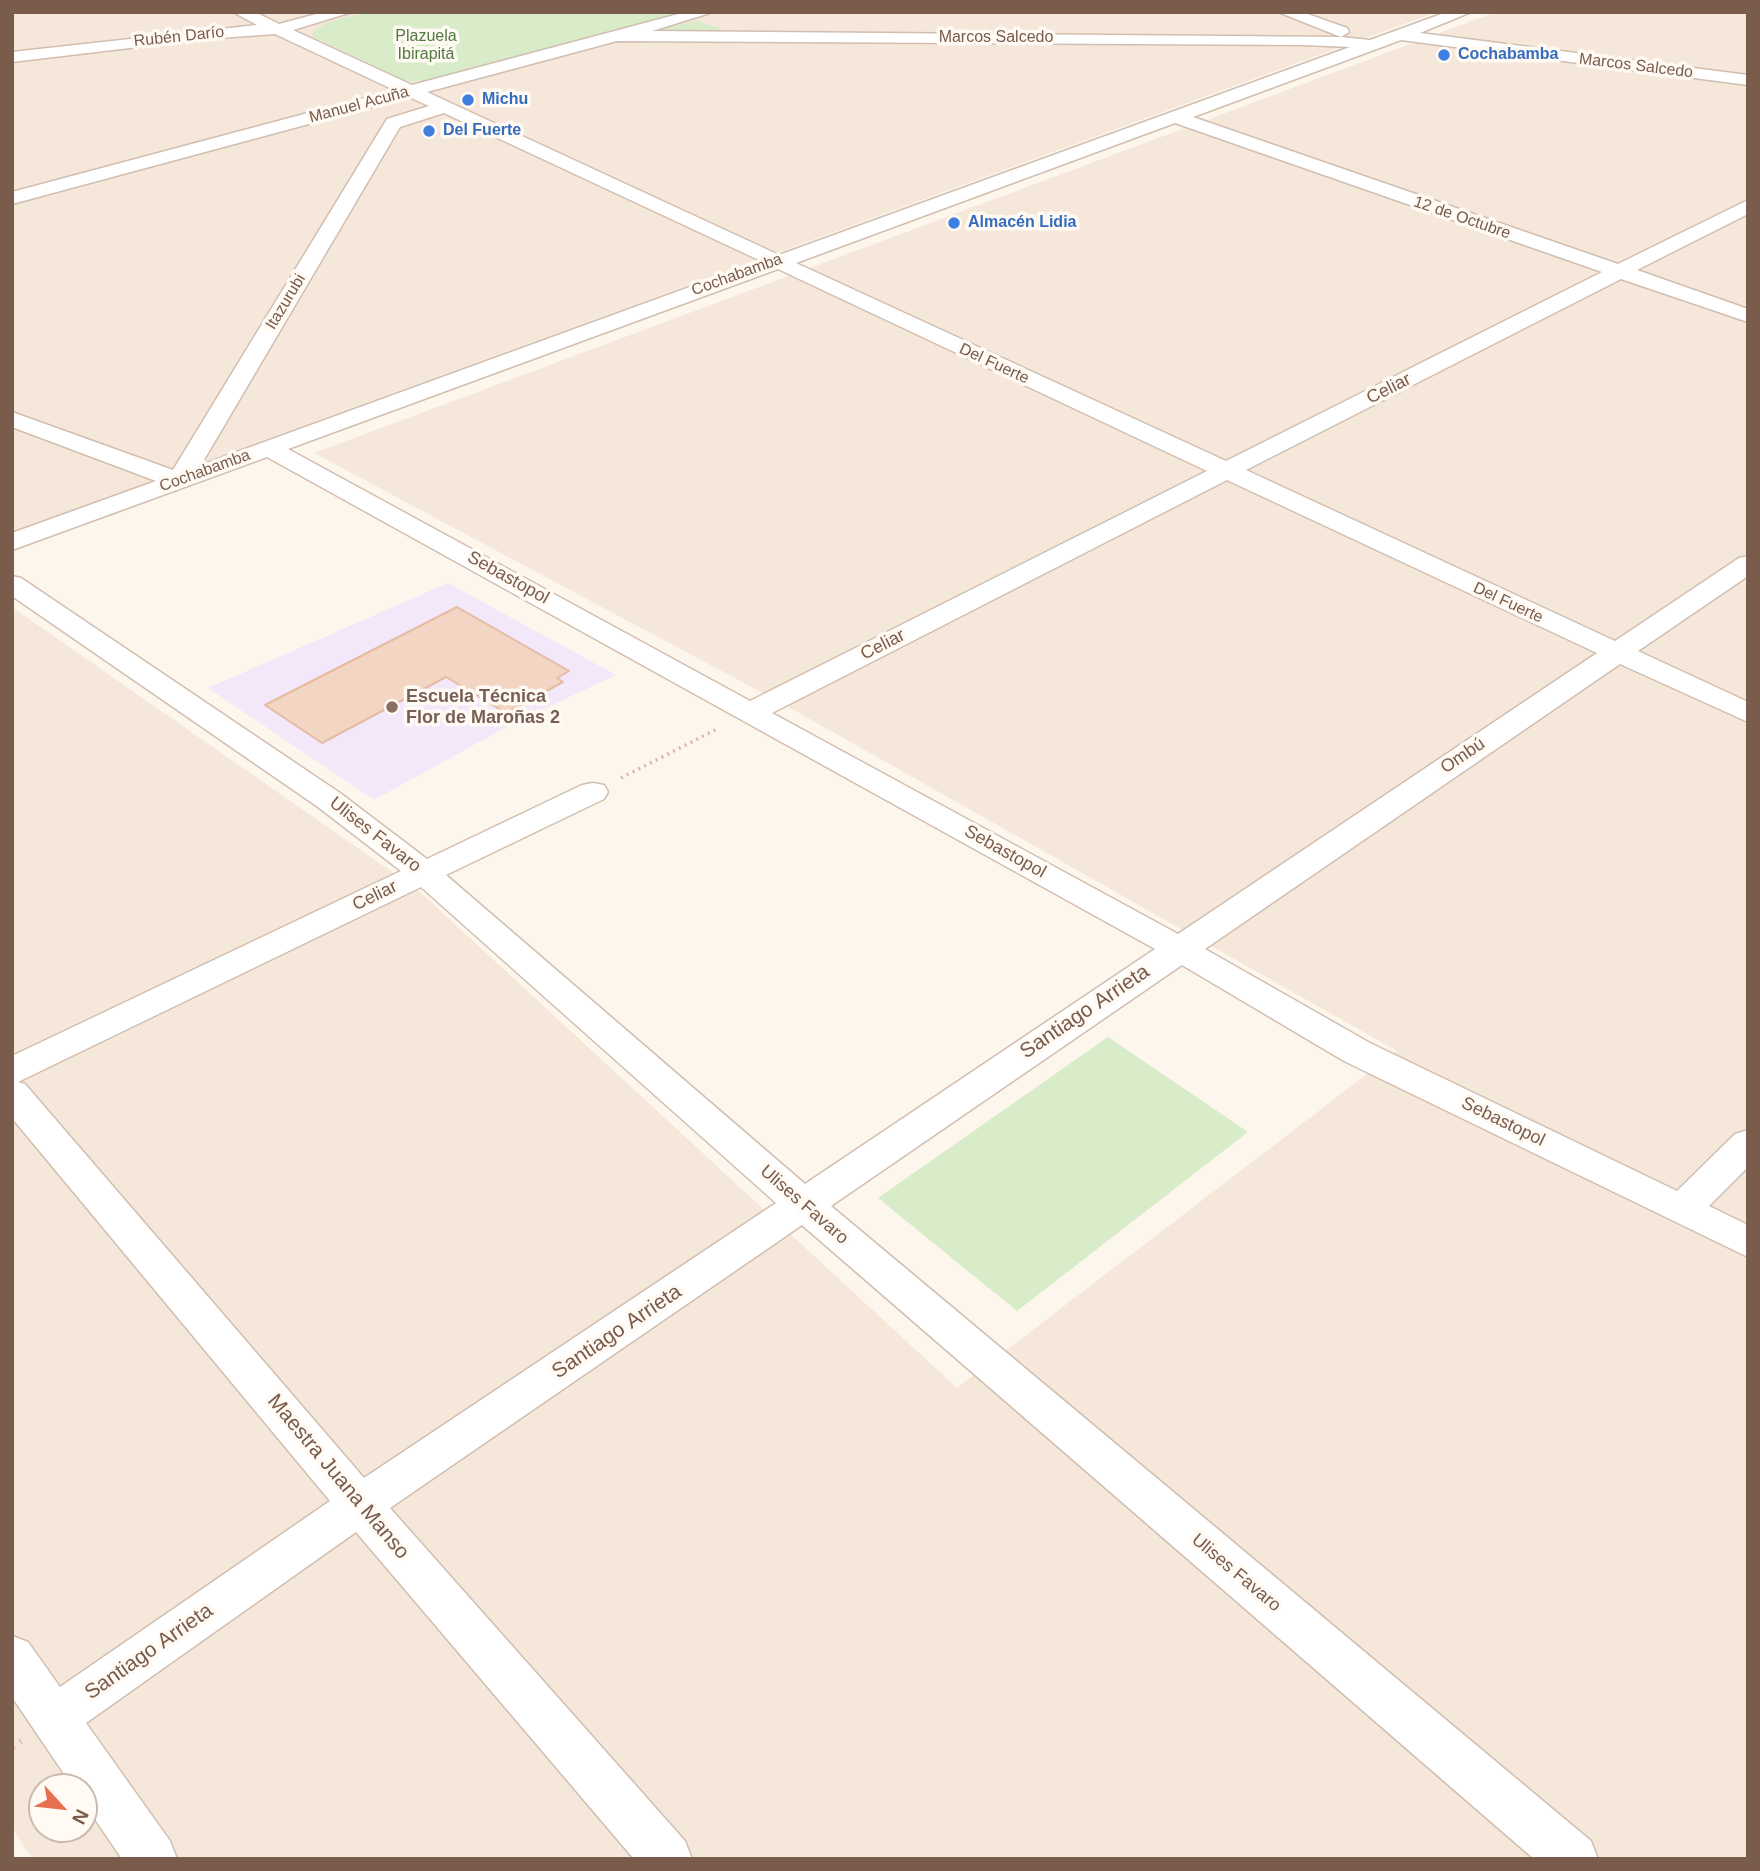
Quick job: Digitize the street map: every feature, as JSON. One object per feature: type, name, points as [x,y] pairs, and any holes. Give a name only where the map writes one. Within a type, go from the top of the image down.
[{"type":"street","name":"Del Fuerte","points":[[241,12],[1226,473],[1748,713]]},
{"type":"street","name":"Rubén Darío","points":[[12,57],[205,34],[277,29],[344,12]]},
{"type":"street","points":[[1286,12],[1376,44]]},
{"type":"street","name":"Cochabamba","points":[[12,542],[775,261],[1178,118],[1463,12]]},
{"type":"street","points":[[697,13],[756,37]]},
{"type":"street","name":"Manuel Acuña","points":[[12,198],[697,13]]},
{"type":"street","name":"Marcos Salcedo","points":[[617,36],[1304,40],[1376,44]]},
{"type":"street","name":"Marcos Salcedo","points":[[1400,36],[1748,80]]},
{"type":"street","points":[[361,105],[389,117],[393,123],[445,107]]},
{"type":"street","name":"12 de Octubre","points":[[1178,118],[1748,316]]},
{"type":"street","name":"Itazurubi","points":[[179,481],[393,123]]},
{"type":"street","name":"Celiar","points":[[751,712],[1748,206]]},
{"type":"street","points":[[12,419],[179,481]]},
{"type":"street","name":"Sebastopol","points":[[268,448],[1178,948],[1357,1052],[1683,1208],[1748,1242]]},
{"type":"street","name":"Ombú","points":[[1178,948],[1748,564]]},
{"type":"street","name":"Ulises Favaro","points":[[12,584],[329,800],[423,872],[804,1205],[1573,1859]]},
{"type":"street","name":"Celiar","points":[[12,1071],[593,792]]},
{"type":"street","name":"Santiago Arrieta","points":[[56,1717],[360,1505],[1178,948]]},
{"type":"street","name":"Maestra Juana Manso","points":[[12,1093],[360,1505],[667,1859]]},
{"type":"street","points":[[1683,1208],[1748,1144]]},
{"type":"street","points":[[12,1657],[152,1859]]},
{"type":"path","points":[[593,792],[751,712]]},
{"type":"shaded area","points":[[12,12],[1437,12],[12,532]]},
{"type":"shaded area","points":[[1496,12],[1748,12],[1748,1859],[33,1859],[12,1828],[12,607],[418,890],[957,1388],[1397,1051],[785,705],[314,453]]},
{"type":"shaded area","name":"Escuela Técnica Flor de Maroñas 2","points":[[448,583],[616,675],[510,725],[374,800],[208,688]]},
{"type":"green space","name":"Plazuela Ibirapitá","points":[[370,12],[673,12],[674,15],[435,80],[406,81],[311,36],[329,22]]},
{"type":"green space","points":[[697,21],[722,29],[721,32],[661,32],[659,29]]},
{"type":"green space","points":[[1108,1037],[1248,1132],[1017,1311],[878,1198]]},
{"type":"building","points":[[457,607],[569,671],[557,678],[563,682],[506,713],[446,677],[322,743],[265,705]]},
{"type":"place","name":"Cochabamba","points":[[1444,55]]},
{"type":"place","name":"Michu","points":[[468,100]]},
{"type":"place","name":"Del Fuerte","points":[[429,131]]},
{"type":"place","name":"Almacén Lidia","points":[[954,223]]},
{"type":"place","name":"Escuela Técnica Flor de Maroñas 2","points":[[392,707]]}]
